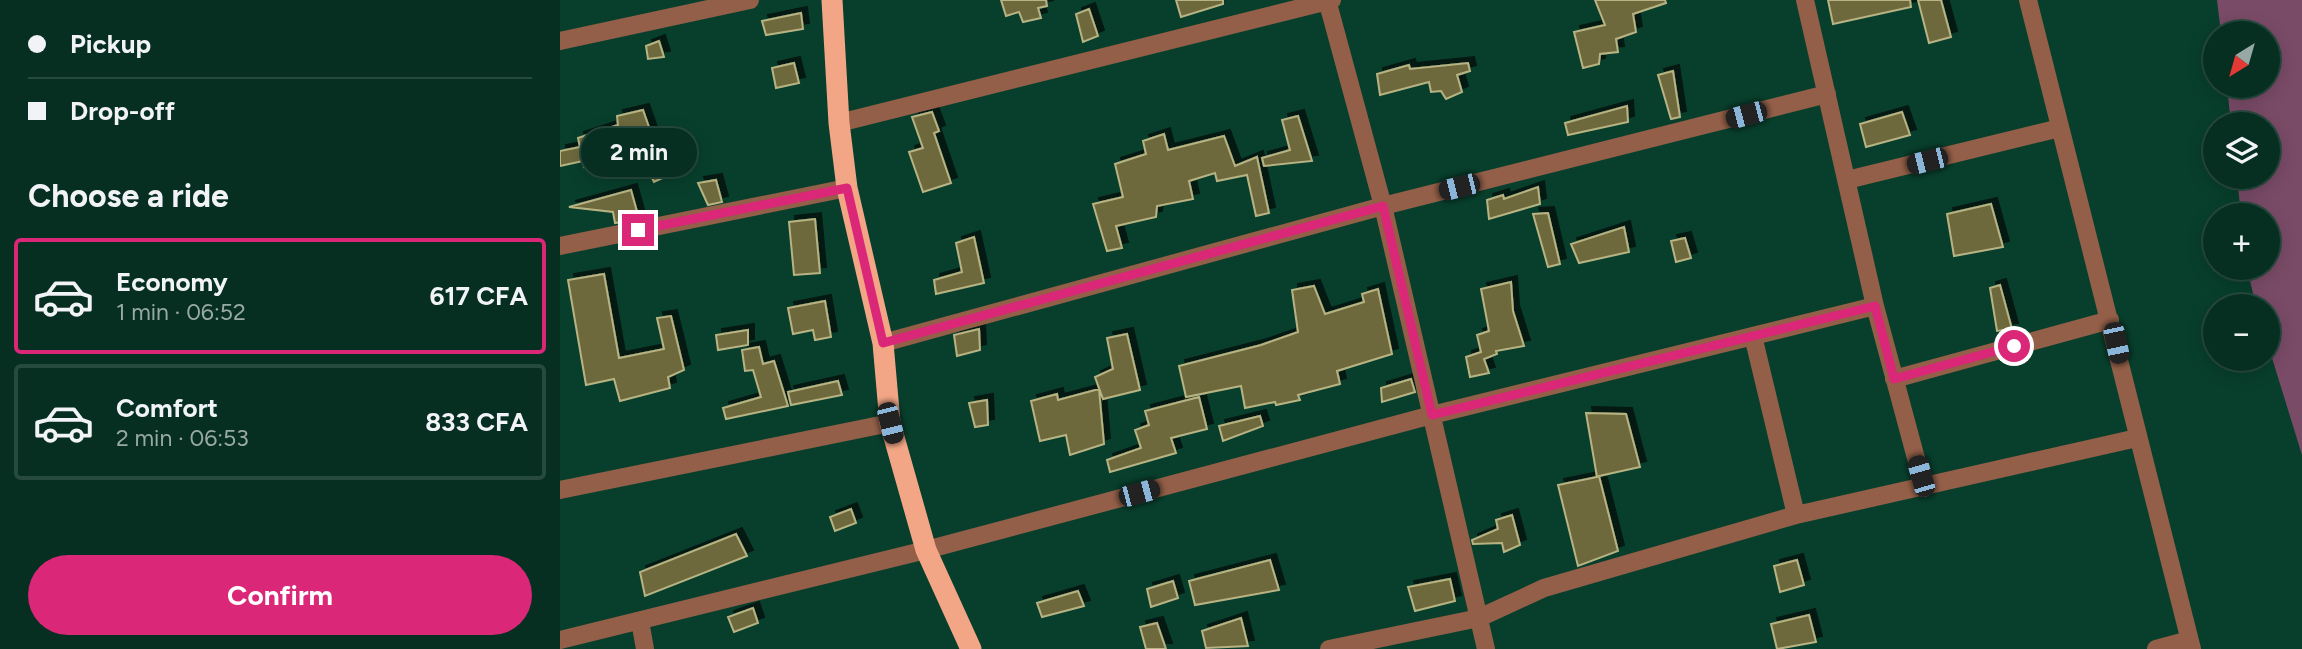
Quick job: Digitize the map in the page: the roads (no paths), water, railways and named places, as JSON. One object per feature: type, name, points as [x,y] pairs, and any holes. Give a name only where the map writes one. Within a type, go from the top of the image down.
[{"type":"highway","points":[[832,0],[839,123],[847,188],[883,343],[890,423],[926,550],[971,649]]},
{"type":"street","points":[[560,41],[750,0]]},
{"type":"street","points":[[839,123],[1329,0],[1383,206],[1486,649]]},
{"type":"street","points":[[1805,0],[1875,306],[1924,488]]},
{"type":"street","points":[[2028,0],[2191,644],[2155,649]]},
{"type":"street","points":[[883,343],[1383,206],[1827,94]]},
{"type":"street","points":[[1847,180],[2060,128]]},
{"type":"street","points":[[560,246],[847,188]]},
{"type":"street","points":[[560,640],[926,550],[1432,415],[1875,306]]},
{"type":"street","points":[[1894,379],[2110,320]]},
{"type":"street","points":[[1753,335],[1796,515]]},
{"type":"street","points":[[560,491],[890,423]]},
{"type":"street","points":[[1329,649],[1479,618],[1544,588],[1796,515],[2137,438]]},
{"type":"street","points":[[640,621],[645,649]]}]
